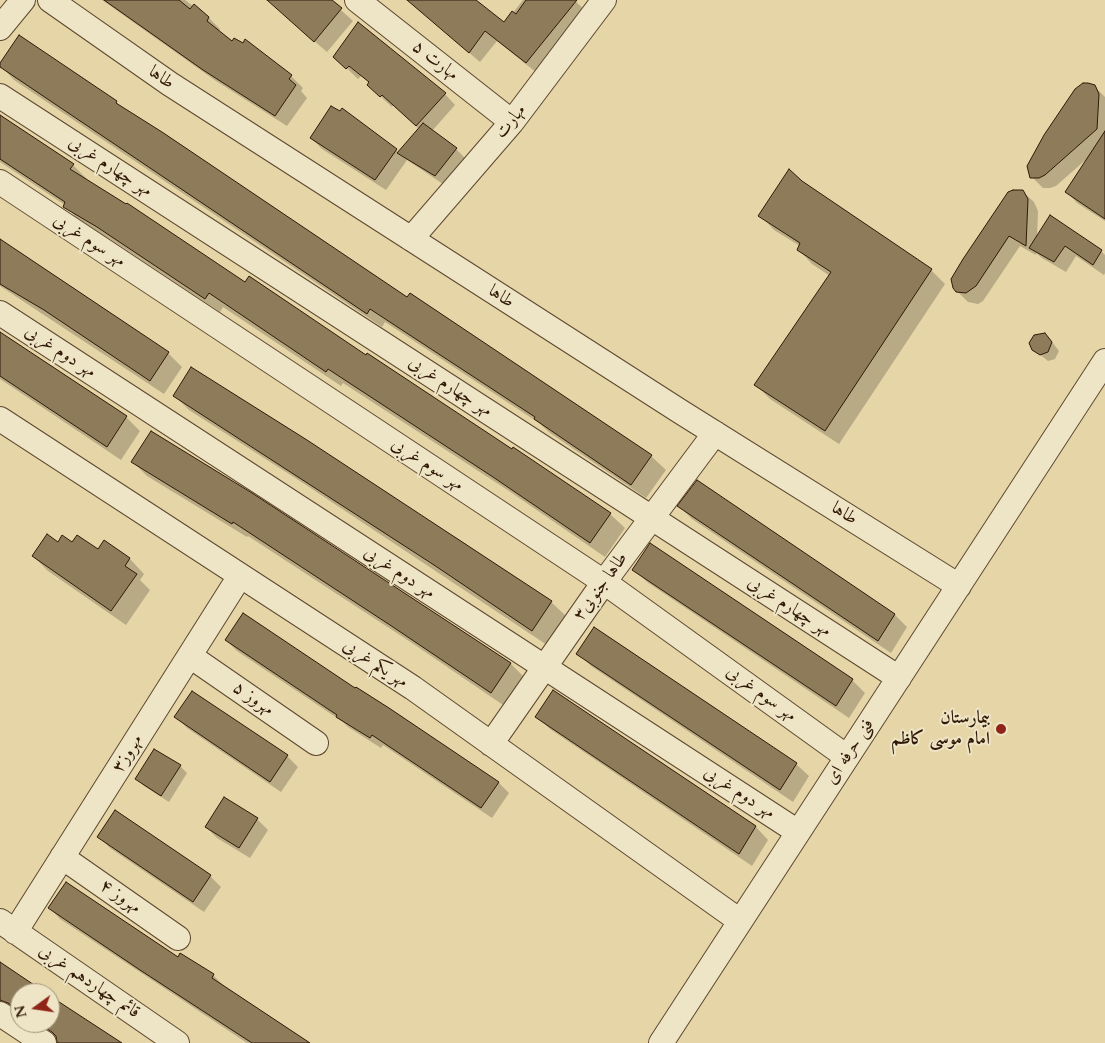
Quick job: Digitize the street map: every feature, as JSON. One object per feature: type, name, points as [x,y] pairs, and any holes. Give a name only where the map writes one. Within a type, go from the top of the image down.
[{"type":"street","points":[[0,28],[23,0]]},
{"type":"street","name":"طاها","points":[[50,0],[170,84],[715,433],[959,586]]},
{"type":"street","name":"مهارت ۵","points":[[357,0],[512,122]]},
{"type":"street","name":"مهارت","points":[[411,239],[512,122],[604,0]]},
{"type":"street","name":"مهر چهارم غربی","points":[[0,96],[899,678]]},
{"type":"street","name":"مهر سوم غربی","points":[[0,182],[604,582],[847,757]]},
{"type":"street","name":"مهر دوم غربی","points":[[0,313],[798,832]]},
{"type":"street","name":"فنی حرفه ای","points":[[661,1043],[1105,361]]},
{"type":"street","name":"مهر یکم غربی","points":[[0,419],[413,688],[740,922]]},
{"type":"street","name":"طاها جنوبی۳","points":[[491,744],[604,582],[715,433]]},
{"type":"street","name":"مهروز۳","points":[[8,926],[62,857],[240,576]]},
{"type":"street","name":"مهروز ۵","points":[[190,656],[316,743]]},
{"type":"street","name":"مهروز ۴","points":[[62,857],[178,938]]},
{"type":"street","name":"قائم چهاردهم غربی","points":[[8,926],[177,1043]]},
{"type":"street","points":[[0,1014],[44,1043]]},
{"type":"building","points":[[104,0],[179,0],[190,9],[194,4],[209,17],[207,21],[232,41],[234,38],[243,43],[245,39],[292,75],[289,79],[296,85],[275,116],[203,70]]},
{"type":"building","points":[[267,0],[332,0],[342,8],[314,42]]},
{"type":"building","points":[[407,0],[476,0],[504,22],[512,11],[516,14],[526,0],[577,0],[526,63],[485,31],[469,53]]},
{"type":"building","points":[[358,22],[446,93],[416,126],[382,95],[380,97],[367,85],[369,82],[349,66],[346,69],[333,57]]},
{"type":"building","points":[[19,35],[117,101],[116,103],[407,297],[410,293],[652,455],[631,485],[534,419],[535,417],[370,309],[367,314],[0,67],[0,63]]},
{"type":"building","points":[[1083,83],[1095,85],[1099,94],[1097,129],[1045,175],[1039,178],[1030,178],[1027,166],[1044,135],[1075,89]]},
{"type":"building","points":[[331,106],[340,111],[342,108],[397,149],[375,180],[310,138]]},
{"type":"building","points":[[0,115],[74,164],[70,169],[127,203],[245,282],[249,276],[366,355],[367,353],[512,449],[513,447],[611,513],[590,543],[493,477],[328,369],[326,372],[209,293],[205,299],[97,227],[63,207],[65,202],[0,159]]},
{"type":"building","points":[[423,123],[457,148],[435,176],[397,153]]},
{"type":"building","points":[[1105,131],[1105,219],[1065,192]]},
{"type":"building","points":[[789,169],[802,181],[932,269],[825,431],[754,385],[831,272],[797,250],[800,243],[758,216]]},
{"type":"building","points":[[1023,190],[1028,199],[1026,246],[1009,236],[976,286],[966,293],[956,292],[951,279],[1008,192]]},
{"type":"building","points":[[1050,215],[1102,250],[1093,265],[1065,246],[1054,262],[1029,248]]},
{"type":"building","points":[[0,239],[169,352],[150,381],[44,310],[0,284]]},
{"type":"building","points":[[0,332],[127,416],[107,447],[0,376]]},
{"type":"building","points":[[1045,333],[1052,342],[1048,352],[1040,355],[1032,350],[1029,343],[1034,335]]},
{"type":"building","points":[[191,367],[307,440],[552,601],[532,631],[434,565],[173,396]]},
{"type":"building","points":[[151,431],[252,493],[511,663],[491,693],[233,522],[232,524],[131,462]]},
{"type":"building","points":[[697,480],[895,614],[878,641],[677,506]]},
{"type":"building","points":[[47,534],[58,542],[62,535],[72,542],[77,535],[98,549],[104,540],[130,558],[125,566],[137,574],[111,611],[32,556]]},
{"type":"building","points":[[650,543],[853,679],[836,706],[632,570]]},
{"type":"building","points":[[243,613],[499,782],[481,808],[372,735],[370,738],[336,717],[337,715],[225,640]]},
{"type":"building","points":[[594,627],[797,763],[780,790],[576,654]]},
{"type":"building","points":[[553,690],[756,826],[739,854],[535,717]]},
{"type":"building","points":[[192,691],[288,755],[270,782],[174,717]]},
{"type":"building","points":[[154,749],[181,765],[161,796],[135,779]]},
{"type":"building","points":[[224,797],[258,818],[239,848],[205,827]]},
{"type":"building","points":[[115,810],[211,875],[193,902],[97,837]]},
{"type":"building","points":[[66,882],[178,957],[180,953],[214,974],[212,978],[310,1043],[252,1043],[140,970],[48,908]]},
{"type":"building","points":[[0,962],[31,983],[10,983],[10,1004],[0,1000]]},
{"type":"building","points":[[60,1003],[122,1043],[59,1043],[53,1033],[60,1033]]},
{"type":"place","name":"بیمارستان امام موسی کاظم","points":[[1001,729]]}]
